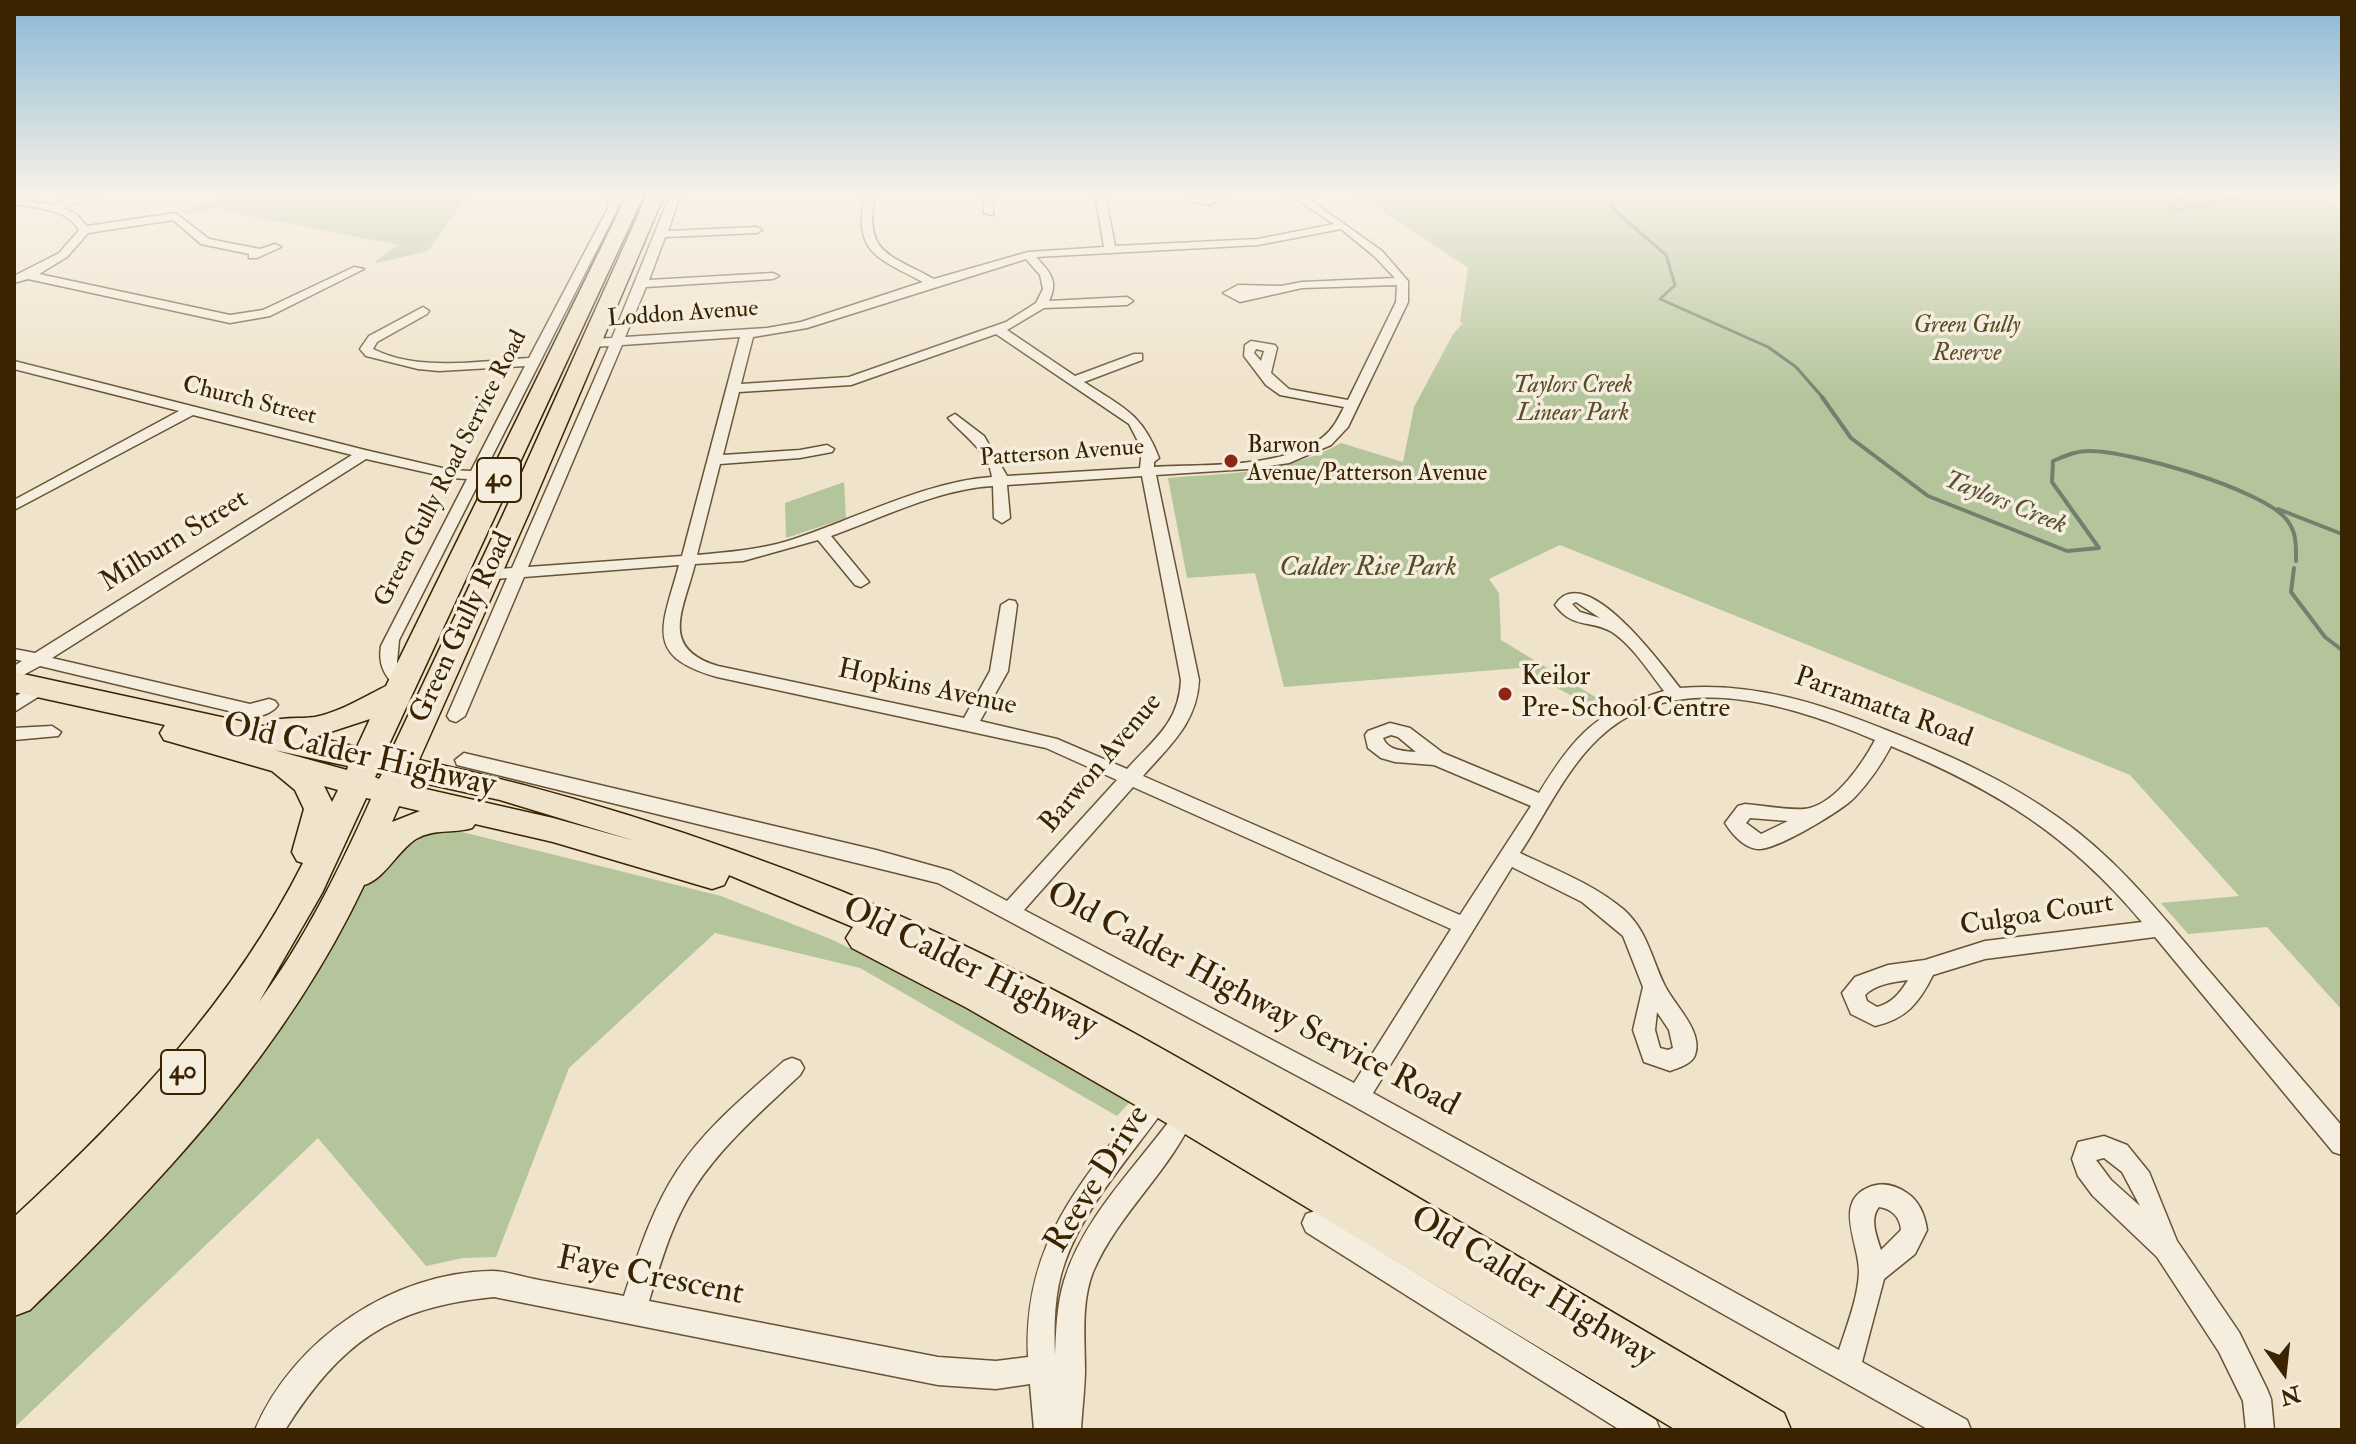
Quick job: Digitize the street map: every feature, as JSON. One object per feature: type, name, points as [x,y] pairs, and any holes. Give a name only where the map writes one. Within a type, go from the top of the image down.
[{"type":"main road","name":"Green Gully Road","points":[[378,776],[399,688],[553,345],[600,260]]},
{"type":"main road","name":"Green Gully Road","points":[[14,1246],[113,1154],[177,1080],[253,982],[303,931],[378,776],[526,493],[627,260]]},
{"type":"main road","points":[[553,345],[590,343]]},
{"type":"main road","name":"Old Calder Highway","points":[[23,684],[91,701],[203,721],[553,830],[686,866],[779,899],[834,923],[1178,1098],[1767,1430]]},
{"type":"main road","points":[[203,721],[292,730],[316,728],[349,717],[399,688]]},
{"type":"main road","name":"Old Calder Highway","points":[[91,701],[195,740],[279,763],[571,808],[675,841],[779,880],[972,967],[1178,1098],[1720,1430]]},
{"type":"main road","points":[[279,763],[307,783],[320,809],[303,931]]},
{"type":"main road","points":[[303,931],[385,844],[411,826],[436,819],[461,819],[552,841],[686,866]]},
{"type":"main road","name":"Green Gully Road","points":[[14,1294],[112,1200],[169,1139],[271,1013],[305,964],[303,931]]},
{"type":"street","points":[[14,280],[52,260]]},
{"type":"street","name":"Green Gully Road Service Road","points":[[399,688],[390,671],[387,654],[391,640],[533,362],[553,345],[590,260]]},
{"type":"street","points":[[456,716],[651,260]]},
{"type":"street","points":[[894,260],[933,283]]},
{"type":"street","name":"Loddon Avenue","points":[[590,343],[747,335],[803,325],[1010,260]]},
{"type":"street","points":[[734,388],[851,381],[1020,321],[1041,305],[1049,289],[1048,278],[1033,260]]},
{"type":"street","points":[[1385,260],[1402,281]]},
{"type":"street","points":[[27,275],[230,319],[266,313],[358,269]]},
{"type":"street","points":[[641,284],[773,276]]},
{"type":"street","points":[[1279,289],[1326,283],[1402,281]]},
{"type":"street","name":"Patterson Avenue","points":[[485,575],[688,562],[770,551],[949,489],[1001,480],[1248,465],[1289,459],[1314,449],[1335,435],[1353,405],[1402,302],[1402,281]]},
{"type":"street","points":[[1041,305],[1127,301]]},
{"type":"street","points":[[423,311],[373,339],[366,349],[370,353],[418,365],[533,362]]},
{"type":"street","name":"Barwon Avenue","points":[[998,330],[1134,421],[1143,433],[1190,695],[1176,727],[1011,911]]},
{"type":"street","name":"Hopkins Avenue","points":[[747,335],[671,633],[674,648],[687,660],[717,671],[1051,743],[1462,925]]},
{"type":"street","points":[[1074,381],[1138,357]]},
{"type":"street","name":"Church Street","points":[[14,365],[364,454],[451,474],[475,475]]},
{"type":"street","points":[[14,378],[31,369]]},
{"type":"street","points":[[1265,372],[1271,382],[1285,392],[1353,405]]},
{"type":"street","points":[[14,506],[191,410]]},
{"type":"street","points":[[955,418],[973,432],[990,454],[1001,480],[1002,518]]},
{"type":"street","points":[[714,460],[827,449]]},
{"type":"street","name":"Milburn Street","points":[[23,684],[364,454]]},
{"type":"street","points":[[822,535],[861,582]]},
{"type":"street","points":[[969,725],[999,671],[1009,605]]},
{"type":"street","points":[[1617,628],[1644,654],[1677,696]]},
{"type":"street","points":[[14,654],[23,684],[256,711],[269,705]]},
{"type":"street","name":"Parramatta Road","points":[[1358,1097],[1462,925],[1583,744],[1604,724],[1634,707],[1677,696],[1734,693],[1774,699],[1841,717],[1971,772],[2039,812],[2120,882],[2342,1144]]},
{"type":"street","points":[[14,734],[52,732]]},
{"type":"street","points":[[1808,815],[1846,795],[1859,783],[1886,737]]},
{"type":"street","points":[[1436,758],[1543,803]]},
{"type":"street","name":"Old Calder Highway Service Road","points":[[464,760],[929,871],[1011,911],[1358,1097],[1957,1430]]},
{"type":"street","points":[[1508,856],[1587,896],[1617,916],[1631,932],[1649,964],[1654,987]]},
{"type":"street","name":"Culgoa Court","points":[[1925,969],[1985,950],[2159,928]]},
{"type":"street","points":[[632,1312],[659,1233],[686,1179],[732,1125],[792,1068]]},
{"type":"street","name":"Reeve Drive","points":[[1048,1430],[1042,1369],[1044,1300],[1055,1253],[1071,1225],[1178,1098]]},
{"type":"street","name":"Reeve Drive","points":[[1067,1430],[1077,1279],[1094,1245],[1176,1131],[1178,1098]]},
{"type":"street","points":[[1315,1223],[1646,1430]]},
{"type":"street","points":[[2166,1248],[2229,1342],[2257,1399],[2260,1430]]},
{"type":"street","points":[[1847,1368],[1872,1272]]},
{"type":"street","name":"Faye Crescent","points":[[269,1430],[306,1374],[330,1349],[373,1317],[415,1295],[459,1285],[494,1284],[938,1371],[996,1375],[1071,1369]]},
{"type":"green space","points":[[1457,260],[2342,260],[2342,1010],[2267,927],[2188,934],[2161,903],[2239,896],[2130,775],[1560,545],[1489,579],[1499,593],[1501,640],[1607,704],[1598,710],[1520,668],[1284,687],[1255,573],[1187,578],[1168,478],[1278,466],[1299,461],[1341,443],[1403,462],[1414,407],[1453,334],[1463,323],[1460,322],[1468,268]]},
{"type":"green space","points":[[844,482],[846,518],[786,538],[785,503]]},
{"type":"green space","points":[[458,831],[721,896],[833,940],[1112,1079],[1127,1094],[1129,1103],[1117,1116],[860,968],[715,933],[569,1068],[496,1257],[463,1258],[426,1266],[318,1138],[14,1428],[14,1317],[108,1227],[295,998],[374,873],[426,834]]},
{"type":"waterway","name":"Taylors Creek","points":[[1668,260],[1675,285],[1660,299],[1768,347],[1796,367],[1824,399]]},
{"type":"waterway","name":"Taylors Creek","points":[[1822,397],[1851,438],[1928,496],[2067,551],[2099,548],[2052,482],[2053,461],[2088,451],[2162,464],[2251,496],[2287,520],[2294,535],[2296,561]]},
{"type":"waterway","points":[[2278,509],[2342,534]]},
{"type":"waterway","name":"Taylors Creek","points":[[2294,568],[2291,592],[2325,637],[2342,650]]},
{"type":"place","name":"Barwon Avenue/Patterson Avenue","points":[[1231,461]]},
{"type":"place","name":"Keilor Pre-School Centre","points":[[1505,694]]},
{"type":"park label","name":"Green Gully Reserve","points":[[1967,341]]},
{"type":"park label","name":"Taylors Creek Linear Park","points":[[1573,401]]},
{"type":"park label","name":"Calder Rise Park","points":[[1368,569]]}]
